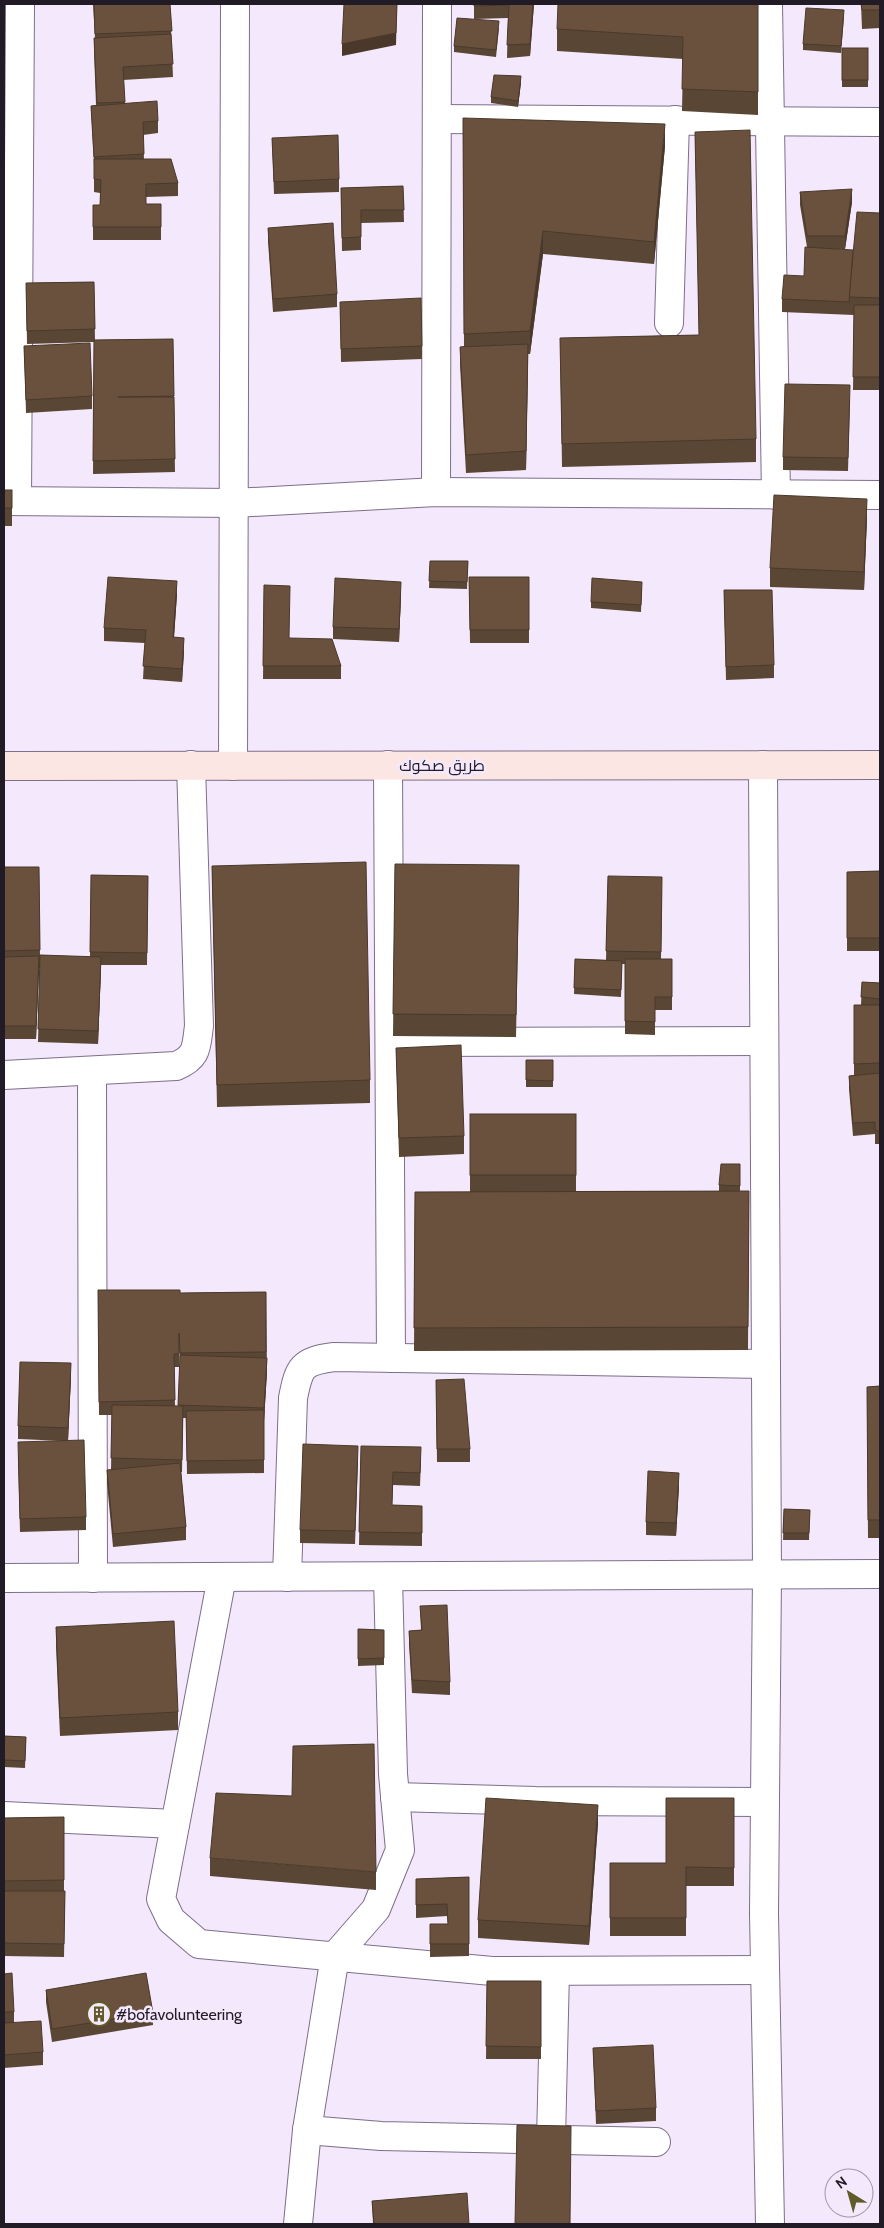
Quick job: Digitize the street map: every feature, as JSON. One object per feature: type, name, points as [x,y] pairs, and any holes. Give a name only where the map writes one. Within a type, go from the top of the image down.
[{"type":"street","points":[[20,4],[10,501],[235,503],[436,492],[880,495]]},
{"type":"street","points":[[234,766],[235,4]]},
{"type":"street","points":[[436,492],[437,4]]},
{"type":"street","points":[[768,4],[776,494]]},
{"type":"street","points":[[437,119],[880,122]]},
{"type":"street","points":[[669,323],[675,120]]},
{"type":"street","points":[[4,1075],[176,1066],[189,1061],[195,1051],[200,1026],[191,765]]},
{"type":"street","points":[[388,765],[390,1042],[400,1199],[391,1358]]},
{"type":"street","points":[[763,765],[767,1574],[765,1970],[770,2224]]},
{"type":"street","name":"طريق صكوك","points":[[4,766],[880,765]]},
{"type":"street","points":[[390,1042],[764,1042]]},
{"type":"street","points":[[92,1071],[93,1578]]},
{"type":"street","points":[[736,1204],[765,1204]]},
{"type":"street","points":[[287,1577],[293,1398],[298,1376],[304,1365],[315,1359],[334,1357],[766,1364]]},
{"type":"street","points":[[4,1578],[880,1574]]},
{"type":"street","points":[[222,1577],[161,1899],[171,1920],[199,1944],[492,1971],[765,1970]]},
{"type":"street","points":[[298,2224],[307,2130],[335,1956],[376,1908],[400,1850],[393,1774],[388,1577]]},
{"type":"street","points":[[395,1797],[536,1802],[765,1802]]},
{"type":"street","points":[[4,1816],[175,1824]]},
{"type":"street","points":[[551,2140],[555,1971]]},
{"type":"street","points":[[307,2130],[381,2136],[656,2142]]},
{"type":"building","points":[[94,4],[170,4],[172,31],[95,34]]},
{"type":"building","points":[[344,4],[397,4],[396,33],[342,44]]},
{"type":"building","points":[[474,4],[533,4],[530,44],[507,45],[509,5],[474,6]]},
{"type":"building","points":[[558,4],[758,4],[758,92],[682,89],[683,37],[557,29]]},
{"type":"building","points":[[861,4],[880,4],[880,10],[862,10]]},
{"type":"building","points":[[806,8],[844,10],[841,46],[803,44]]},
{"type":"building","points":[[457,18],[499,21],[496,50],[454,46]]},
{"type":"building","points":[[171,34],[173,64],[123,67],[125,102],[97,103],[94,38]]},
{"type":"building","points":[[842,48],[868,48],[868,80],[842,80]]},
{"type":"building","points":[[494,75],[521,76],[518,101],[491,97]]},
{"type":"building","points":[[157,101],[158,121],[143,122],[144,154],[94,157],[91,106]]},
{"type":"building","points":[[463,118],[665,124],[654,242],[543,231],[530,331],[464,334]]},
{"type":"building","points":[[750,130],[756,439],[562,444],[560,338],[699,335],[695,132]]},
{"type":"building","points":[[338,135],[339,179],[274,182],[272,138]]},
{"type":"building","points":[[94,159],[171,159],[178,183],[146,184],[146,204],[161,204],[161,227],[93,227],[93,205],[100,205],[101,180],[94,179]]},
{"type":"building","points":[[403,186],[404,210],[361,210],[361,237],[342,238],[341,188]]},
{"type":"building","points":[[852,189],[845,236],[807,236],[800,192]]},
{"type":"building","points":[[857,212],[880,213],[880,298],[849,297]]},
{"type":"building","points":[[333,223],[337,294],[273,299],[268,228]]},
{"type":"building","points":[[805,247],[853,250],[849,302],[782,299],[784,275],[804,276]]},
{"type":"building","points":[[94,282],[95,329],[27,331],[26,283]]},
{"type":"building","points":[[421,298],[422,346],[341,349],[340,302]]},
{"type":"building","points":[[854,305],[880,305],[880,377],[853,377]]},
{"type":"building","points":[[173,339],[174,396],[118,397],[174,397],[175,459],[93,461],[94,340]]},
{"type":"building","points":[[90,343],[92,396],[26,400],[24,346]]},
{"type":"building","points":[[528,344],[526,451],[466,455],[460,347]]},
{"type":"building","points":[[785,384],[850,385],[848,458],[783,457]]},
{"type":"building","points":[[4,490],[12,490],[12,508],[4,508]]},
{"type":"building","points":[[774,495],[867,499],[864,572],[770,568]]},
{"type":"building","points":[[430,561],[468,561],[467,582],[429,581]]},
{"type":"building","points":[[108,577],[177,581],[173,637],[184,638],[182,669],[143,666],[146,630],[104,628]]},
{"type":"building","points":[[469,577],[529,577],[529,630],[470,630]]},
{"type":"building","points":[[335,578],[401,582],[399,629],[333,627]]},
{"type":"building","points":[[592,578],[642,582],[641,605],[591,602]]},
{"type":"building","points":[[264,585],[290,586],[289,638],[332,639],[341,666],[263,666]]},
{"type":"building","points":[[724,590],[772,590],[774,665],[726,667]]},
{"type":"building","points":[[366,862],[370,1080],[217,1085],[212,866]]},
{"type":"building","points":[[395,864],[519,865],[516,1015],[393,1014]]},
{"type":"building","points":[[4,867],[39,867],[40,950],[4,951]]},
{"type":"building","points":[[880,871],[880,938],[847,938],[847,872]]},
{"type":"building","points":[[91,875],[148,876],[147,953],[90,952]]},
{"type":"building","points":[[608,876],[662,877],[661,952],[606,951]]},
{"type":"building","points":[[40,955],[101,957],[98,1031],[38,1029]]},
{"type":"building","points":[[39,956],[36,1026],[4,1026],[4,957]]},
{"type":"building","points":[[575,959],[622,961],[621,990],[574,988]]},
{"type":"building","points":[[625,959],[672,959],[672,997],[655,997],[655,1022],[625,1021]]},
{"type":"building","points":[[862,982],[880,983],[880,999],[861,997]]},
{"type":"building","points":[[854,1005],[880,1005],[880,1063],[854,1064]]},
{"type":"building","points":[[461,1045],[464,1136],[399,1138],[396,1048]]},
{"type":"building","points":[[526,1060],[553,1060],[553,1081],[526,1080]]},
{"type":"building","points":[[880,1073],[880,1131],[875,1131],[875,1122],[853,1123],[849,1076]]},
{"type":"building","points":[[470,1114],[576,1114],[576,1175],[470,1175]]},
{"type":"building","points":[[721,1164],[740,1164],[740,1186],[719,1185]]},
{"type":"building","points":[[749,1191],[748,1327],[414,1328],[415,1192]]},
{"type":"building","points":[[98,1290],[180,1290],[180,1293],[266,1292],[266,1352],[180,1353],[179,1333],[179,1354],[174,1354],[175,1400],[99,1402]]},
{"type":"building","points":[[180,1355],[267,1358],[264,1408],[178,1405]]},
{"type":"building","points":[[20,1362],[71,1363],[68,1428],[18,1426]]},
{"type":"building","points":[[464,1379],[470,1449],[437,1449],[436,1380]]},
{"type":"building","points":[[880,1386],[880,1520],[868,1520],[867,1387]]},
{"type":"building","points":[[112,1405],[183,1406],[182,1460],[111,1458]]},
{"type":"building","points":[[264,1410],[264,1460],[187,1461],[186,1411]]},
{"type":"building","points":[[84,1440],[86,1517],[20,1519],[18,1442]]},
{"type":"building","points":[[303,1444],[358,1446],[355,1531],[300,1530]]},
{"type":"building","points":[[361,1446],[421,1447],[420,1473],[393,1472],[392,1505],[422,1506],[422,1533],[359,1532]]},
{"type":"building","points":[[180,1463],[186,1527],[113,1534],[107,1470]]},
{"type":"building","points":[[648,1471],[679,1473],[676,1523],[646,1522]]},
{"type":"building","points":[[784,1509],[810,1510],[809,1533],[783,1533]]},
{"type":"building","points":[[447,1605],[450,1682],[412,1680],[409,1631],[422,1630],[420,1606]]},
{"type":"building","points":[[174,1621],[178,1712],[60,1718],[56,1627]]},
{"type":"building","points":[[358,1629],[384,1630],[384,1658],[358,1659]]},
{"type":"building","points":[[4,1736],[26,1737],[25,1761],[4,1760]]},
{"type":"building","points":[[374,1744],[376,1872],[210,1858],[216,1793],[292,1796],[293,1746]]},
{"type":"building","points":[[486,1798],[598,1805],[589,1926],[478,1920]]},
{"type":"building","points":[[666,1798],[734,1798],[734,1868],[686,1867],[686,1918],[610,1918],[610,1863],[666,1863]]},
{"type":"building","points":[[64,1817],[64,1880],[4,1881],[4,1818]]},
{"type":"building","points":[[469,1877],[469,1944],[430,1944],[430,1924],[448,1924],[447,1904],[416,1905],[416,1879]]},
{"type":"building","points":[[4,1891],[65,1891],[64,1944],[4,1943]]},
{"type":"building","points":[[12,1973],[14,2012],[4,2012],[4,1974]]},
{"type":"building","name":"#bofavolunteering","points":[[146,1973],[153,2013],[52,2029],[46,1990]]},
{"type":"building","points":[[487,1981],[541,1981],[541,2047],[486,2046]]},
{"type":"building","points":[[41,2021],[43,2052],[4,2055],[4,2023]]},
{"type":"building","points":[[653,2045],[656,2108],[596,2111],[593,2048]]},
{"type":"building","points":[[517,2125],[571,2126],[570,2224],[515,2224]]},
{"type":"building","points":[[467,2193],[469,2224],[374,2224],[372,2201]]},
{"type":"place","name":"#bofavolunteering","points":[[99,2014]]}]
